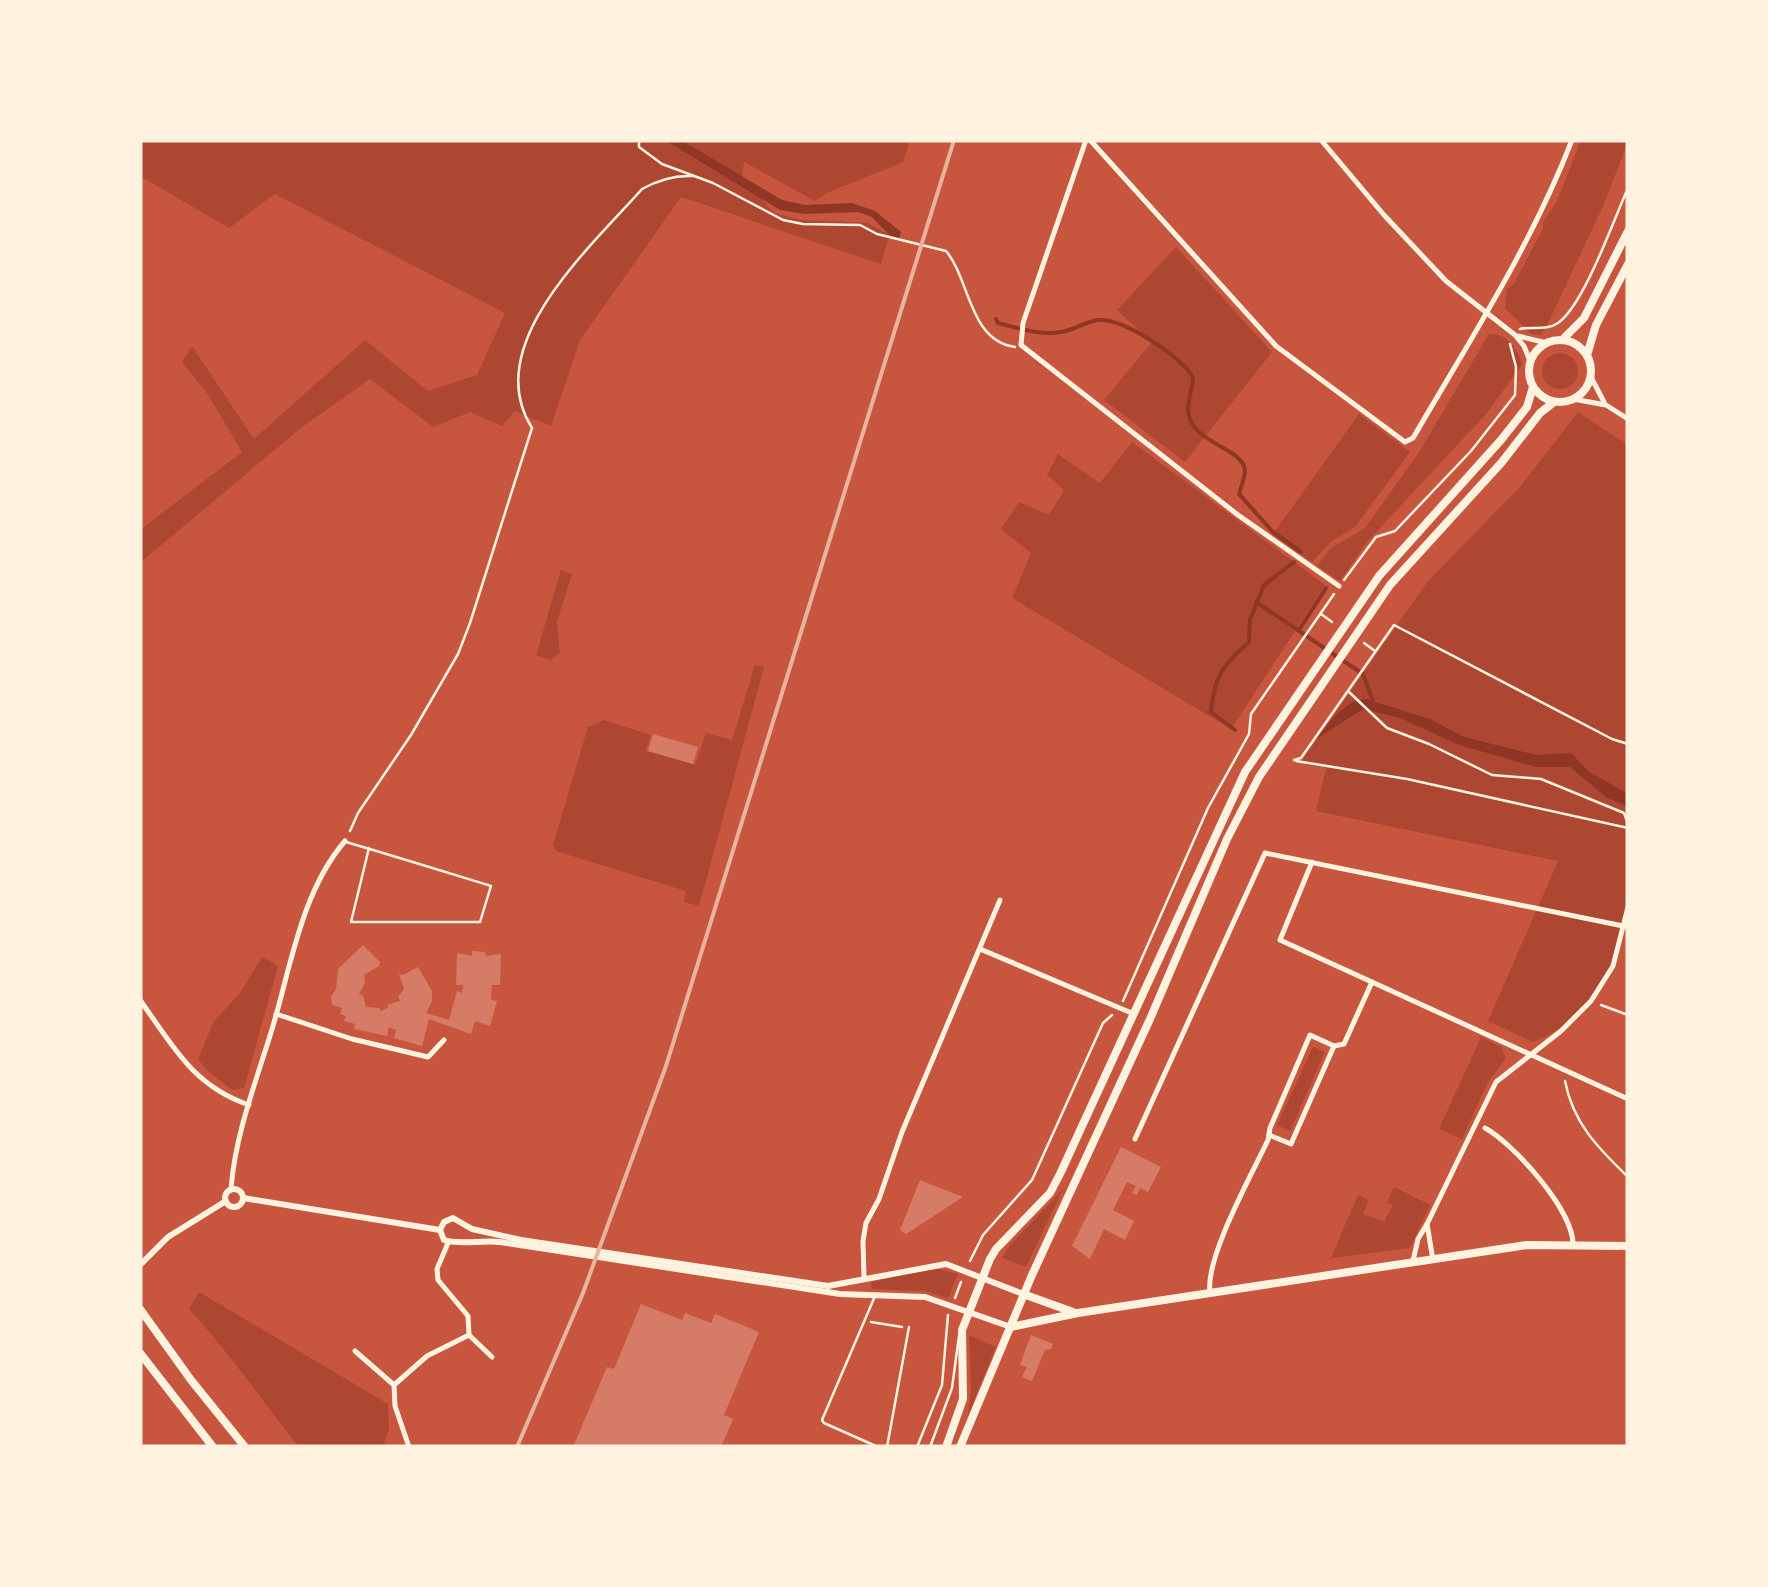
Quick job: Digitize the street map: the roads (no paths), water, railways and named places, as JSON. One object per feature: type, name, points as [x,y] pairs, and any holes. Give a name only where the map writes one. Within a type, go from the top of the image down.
[{"type":"main road","points":[[1562,340],[1584,318],[1628,231]]},
{"type":"main road","points":[[1587,355],[1578,346],[1562,340],[1547,343],[1536,350],[1530,362],[1533,386],[1554,402],[1573,399],[1584,390],[1591,378],[1587,355],[1594,330],[1628,264]]},
{"type":"main road","points":[[946,1447],[963,1399],[962,1330],[982,1278],[996,1248],[1050,1193],[1234,793],[1350,616],[1402,548],[1517,420],[1527,407],[1533,386]]},
{"type":"main road","points":[[960,1447],[1024,1294],[1258,777],[1414,554],[1554,402]]},
{"type":"main road","points":[[1011,1327],[1078,1313],[1527,1245],[1628,1246]]},
{"type":"main road","points":[[1024,1294],[1054,1308],[1078,1313]]},
{"type":"main road","points":[[140,1308],[190,1380],[245,1447]]},
{"type":"main road","points":[[140,1353],[213,1447]]},
{"type":"street","points":[[1339,586],[1238,514],[1021,346],[1023,322],[1088,140],[1276,346],[1400,441],[1413,438],[1489,313],[1548,202],[1572,140]]},
{"type":"street","points":[[1321,140],[1446,281],[1515,335],[1530,362]]},
{"type":"street","points":[[1515,335],[1547,343]]},
{"type":"street","points":[[1591,378],[1606,405]]},
{"type":"street","points":[[1573,399],[1606,405],[1628,420]]},
{"type":"street","points":[[226,1201],[292,952],[331,857],[344,842]]},
{"type":"street","points":[[1136,1139],[1265,853],[1626,926]]},
{"type":"street","points":[[1312,862],[1280,940],[1628,1099]]},
{"type":"street","points":[[861,1296],[866,1223],[1000,900]]},
{"type":"street","points":[[1414,1263],[1414,1250],[1484,1101],[1496,1082],[1561,1031],[1591,1001],[1614,966],[1628,907]]},
{"type":"street","points":[[980,949],[1134,1014]]},
{"type":"street","points":[[1210,1294],[1208,1278],[1222,1239],[1310,1035],[1334,1046],[1344,1044],[1372,982]]},
{"type":"street","points":[[140,1000],[193,1074],[222,1096],[249,1106]]},
{"type":"street","points":[[276,1014],[428,1058],[444,1040]]},
{"type":"street","points":[[1269,1135],[1291,1144],[1334,1046]]},
{"type":"street","points":[[1486,1128],[1510,1144],[1568,1220],[1573,1245]]},
{"type":"street","points":[[231,1190],[240,1190],[243,1198]]},
{"type":"street","points":[[226,1201],[236,1206],[243,1198]]},
{"type":"street","points":[[243,1198],[440,1230],[448,1243]]},
{"type":"street","points":[[140,1265],[168,1237],[226,1201]]},
{"type":"street","points":[[440,1230],[448,1219],[458,1219],[466,1234],[460,1241]]},
{"type":"street","points":[[1427,1224],[1433,1260]]},
{"type":"street","points":[[464,1226],[575,1251]]},
{"type":"street","points":[[448,1243],[481,1240],[828,1286],[946,1264],[1024,1294]]},
{"type":"street","points":[[448,1243],[437,1269],[438,1280],[468,1316],[469,1334],[492,1357]]},
{"type":"street","points":[[634,1259],[861,1296],[926,1296],[1011,1327]]},
{"type":"street","points":[[394,1384],[427,1356],[469,1334]]},
{"type":"street","points":[[356,1351],[394,1384],[395,1406],[409,1447]]},
{"type":"lane","points":[[344,842],[369,848],[490,886],[480,922],[351,922],[369,848]]},
{"type":"lane","points":[[875,1294],[822,1422],[878,1447]]},
{"type":"lane","points":[[887,1447],[908,1327]]},
{"type":"lane","points":[[930,1447],[948,1404],[956,1341],[962,1330]]},
{"type":"waterway","points":[[996,319],[998,323],[1046,333],[1099,320],[1110,321],[1164,349],[1193,377],[1188,409],[1197,430],[1242,462],[1245,473],[1239,494],[1273,532],[1301,552]]},
{"type":"waterway","points":[[1235,730],[1211,712],[1217,680],[1249,642],[1250,620],[1264,585],[1294,562]]},
{"type":"waterway","points":[[1299,630],[1326,588]]},
{"type":"waterway","points":[[1256,602],[1363,674],[1373,701]]},
{"type":"railway","points":[[517,1447],[583,1293],[666,1066],[954,140]]}]
